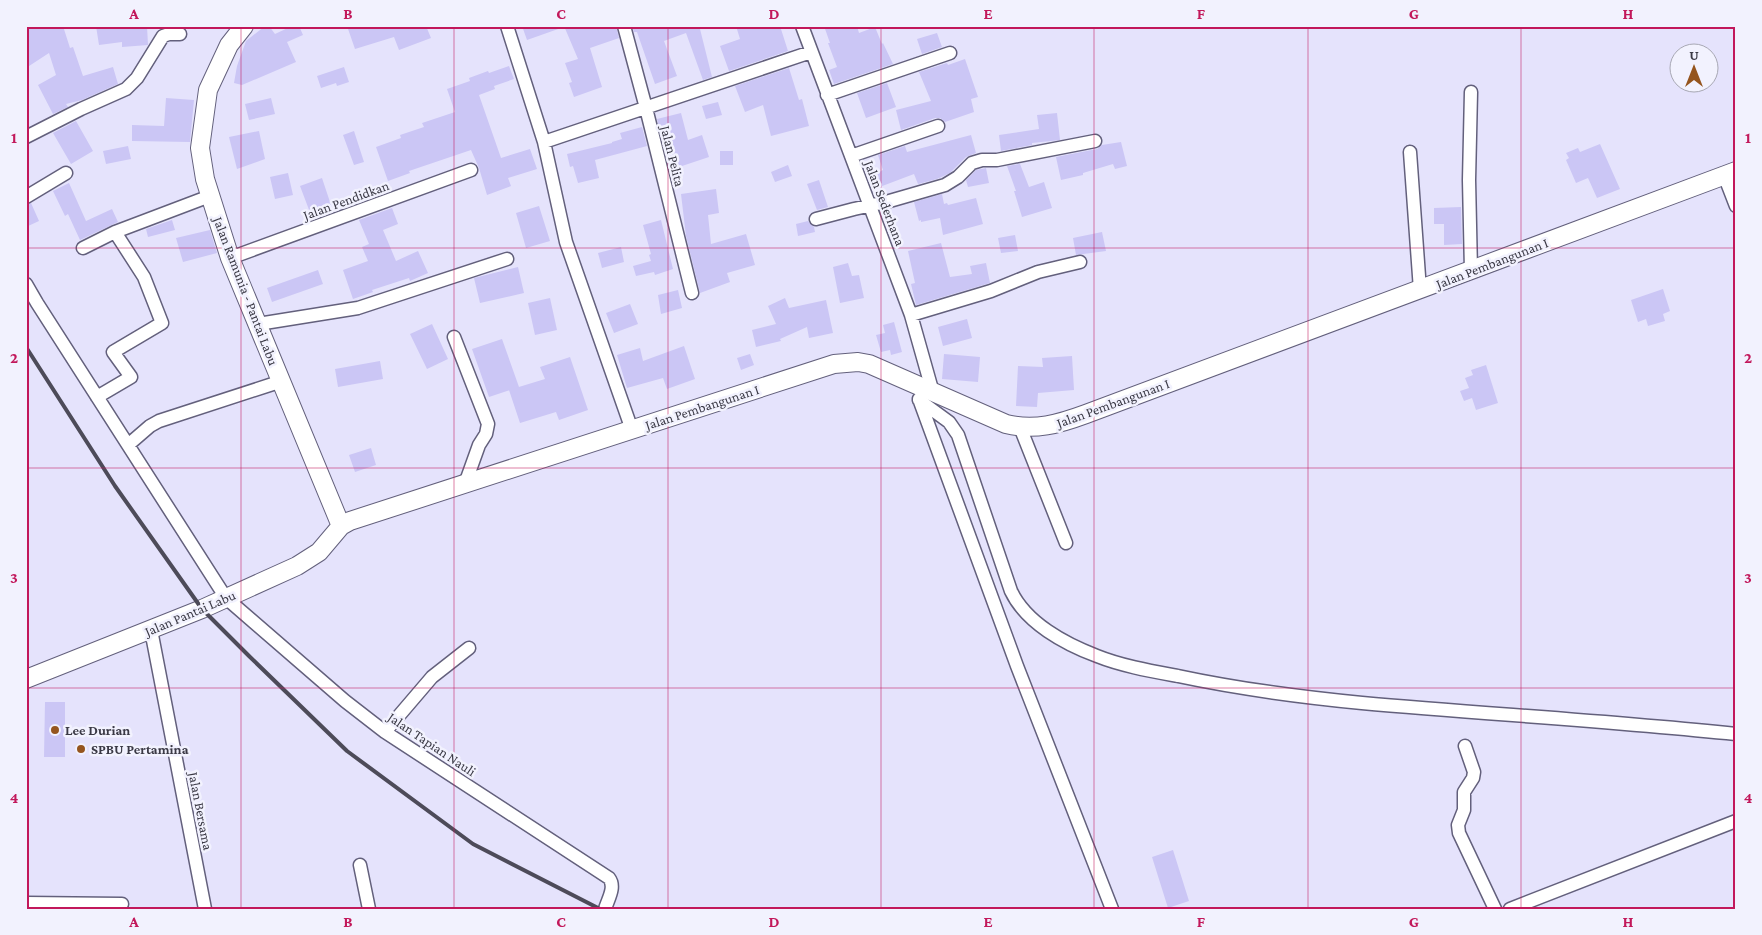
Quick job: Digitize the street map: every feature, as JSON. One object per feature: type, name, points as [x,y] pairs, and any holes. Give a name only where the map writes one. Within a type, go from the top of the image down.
[{"type":"main road","name":"Jalan Ramunia - Pantai Labu","points":[[242,27],[229,45],[208,90],[200,148],[205,179],[230,258],[341,526]]},
{"type":"main road","name":"Jalan Pembangunan I","points":[[341,526],[367,515],[834,364],[858,362],[869,364],[912,383],[926,397],[1006,424],[1020,428],[1048,426],[1420,290],[1730,173]]},
{"type":"main road","name":"Jalan Pantai Labu","points":[[26,678],[151,630],[308,560],[319,552],[341,526]]},
{"type":"street","points":[[507,26],[544,142],[566,242],[632,430]]},
{"type":"street","name":"Jalan Pelita","points":[[624,26],[692,293]]},
{"type":"street","name":"Jalan Sederhana","points":[[802,26],[911,315],[926,397],[1014,658],[1112,909]]},
{"type":"street","points":[[26,137],[81,108],[126,89],[137,78],[163,36],[180,34]]},
{"type":"street","points":[[544,142],[811,52]]},
{"type":"street","points":[[827,95],[950,53]]},
{"type":"street","points":[[1471,92],[1469,180],[1471,271]]},
{"type":"street","points":[[851,156],[938,126]]},
{"type":"street","points":[[816,219],[945,185],[958,177],[972,163],[982,160],[997,160],[1095,141]]},
{"type":"street","points":[[1410,152],[1420,290]]},
{"type":"street","name":"Jalan Pendidkan","points":[[230,258],[471,170]]},
{"type":"street","points":[[26,197],[66,173]]},
{"type":"street","points":[[1730,173],[1736,206]]},
{"type":"street","points":[[84,248],[116,232],[210,196]]},
{"type":"street","points":[[97,396],[131,377],[113,352],[162,323],[144,277],[116,232]]},
{"type":"street","points":[[258,324],[358,308],[507,259]]},
{"type":"street","points":[[911,315],[991,290],[1038,272],[1080,262]]},
{"type":"street","name":"Jalan Tapian Nauli","points":[[26,284],[36,303],[226,598],[345,701],[385,732],[609,878],[612,882],[612,890],[605,909]]},
{"type":"street","points":[[454,337],[488,424],[486,434],[479,445],[465,484]]},
{"type":"street","points":[[128,445],[150,426],[159,421],[282,381]]},
{"type":"street","points":[[926,397],[958,435],[1011,591],[1021,608],[1053,634],[1097,656],[1147,670],[1229,687],[1307,698],[1485,714],[1673,727],[1736,734]]},
{"type":"street","points":[[1020,428],[1066,543]]},
{"type":"street","name":"Jalan Bersama","points":[[151,630],[205,909]]},
{"type":"street","points":[[385,732],[432,677],[469,648]]},
{"type":"street","points":[[1465,746],[1474,772],[1473,778],[1464,792],[1464,810],[1458,825],[1459,833],[1495,909]]},
{"type":"street","points":[[1510,909],[1736,821]]},
{"type":"street","points":[[360,865],[369,909]]},
{"type":"street","points":[[26,903],[122,904]]},
{"type":"building","points":[[26,26],[63,26],[70,48],[73,47],[83,76],[113,67],[118,84],[82,100],[66,104],[68,107],[53,114],[38,85],[56,75],[49,53],[26,68]]},
{"type":"building","points":[[96,26],[147,26],[148,45],[122,47],[122,42],[99,45]]},
{"type":"building","points":[[265,26],[269,26],[275,34],[292,26],[299,26],[303,35],[287,42],[296,62],[242,85],[234,83],[237,66],[246,41]]},
{"type":"building","points":[[347,26],[426,26],[431,38],[399,50],[394,37],[355,49]]},
{"type":"building","points":[[522,26],[560,26],[561,28],[527,40]]},
{"type":"building","points":[[564,26],[616,26],[619,38],[590,48],[602,87],[574,97],[569,83],[572,82],[565,63],[578,59]]},
{"type":"building","points":[[632,26],[701,26],[700,29],[712,77],[703,80],[686,33],[664,41],[677,76],[655,84],[637,32],[634,32]]},
{"type":"building","points":[[736,26],[780,26],[788,51],[729,71],[720,46],[740,39]]},
{"type":"building","points":[[824,26],[857,26],[859,33],[875,27],[893,64],[834,84],[829,70],[837,67]]},
{"type":"building","points":[[937,33],[942,47],[922,54],[917,39]]},
{"type":"building","points":[[965,59],[978,97],[971,99],[974,112],[945,122],[940,118],[935,118],[901,130],[896,110],[931,101],[919,72]]},
{"type":"building","points":[[509,66],[514,79],[494,86],[495,89],[479,95],[501,158],[530,149],[537,169],[508,178],[511,186],[487,195],[479,168],[471,150],[409,171],[410,173],[388,181],[376,147],[401,138],[400,135],[424,127],[422,123],[455,112],[447,89],[470,81],[469,78]]},
{"type":"building","points":[[344,67],[349,82],[337,86],[336,83],[321,88],[317,76]]},
{"type":"building","points":[[789,68],[799,100],[802,99],[809,126],[771,136],[763,105],[745,112],[735,86]]},
{"type":"building","points":[[887,83],[896,107],[866,118],[857,93]]},
{"type":"building","points":[[166,98],[194,100],[190,142],[132,141],[132,125],[164,126]]},
{"type":"building","points":[[271,98],[275,114],[249,120],[245,104]]},
{"type":"building","points":[[718,102],[722,115],[706,119],[702,106]]},
{"type":"building","points":[[681,113],[688,140],[702,135],[709,157],[673,169],[665,143],[663,144],[657,119]]},
{"type":"building","points":[[1057,113],[1060,140],[1032,143],[1032,145],[1001,151],[999,135],[1039,129],[1037,115]]},
{"type":"building","points":[[76,121],[93,151],[71,164],[53,133]]},
{"type":"building","points":[[642,127],[647,146],[595,160],[599,178],[578,183],[573,166],[570,167],[567,154],[612,143],[622,139],[620,133]]},
{"type":"building","points":[[259,131],[265,159],[237,169],[229,137]]},
{"type":"building","points":[[354,131],[364,162],[354,165],[343,135]]},
{"type":"building","points":[[971,135],[976,153],[966,157],[950,173],[918,184],[914,174],[877,188],[872,175],[883,170],[878,155],[905,146],[907,152]]},
{"type":"building","points":[[1121,142],[1127,166],[1115,169],[1113,164],[1083,173],[1083,175],[1061,180],[1056,157]]},
{"type":"building","points":[[1600,144],[1620,189],[1597,198],[1588,178],[1576,183],[1566,160],[1569,158],[1566,153],[1578,148],[1580,152]]},
{"type":"building","points":[[128,146],[131,159],[106,164],[103,151]]},
{"type":"building","points":[[720,151],[733,151],[733,165],[720,165]]},
{"type":"building","points":[[1020,164],[1029,187],[1044,182],[1052,208],[1022,217],[1014,191],[1016,191],[1007,166]]},
{"type":"building","points":[[788,165],[792,176],[775,182],[771,172]]},
{"type":"building","points":[[986,168],[989,183],[968,187],[966,180],[976,170]]},
{"type":"building","points":[[288,173],[293,195],[275,199],[270,177]]},
{"type":"building","points":[[322,178],[332,208],[311,215],[300,186]]},
{"type":"building","points":[[819,180],[828,207],[817,210],[807,184]]},
{"type":"building","points":[[69,183],[86,221],[112,209],[118,222],[80,240],[68,214],[65,216],[53,191]]},
{"type":"building","points":[[716,189],[719,213],[708,215],[711,244],[746,234],[755,265],[727,273],[730,282],[700,293],[686,236],[681,194]]},
{"type":"building","points":[[942,194],[944,204],[947,203],[948,205],[976,198],[983,224],[943,235],[940,218],[919,221],[914,202]]},
{"type":"building","points":[[31,203],[39,221],[26,227],[26,205]]},
{"type":"building","points":[[539,206],[550,241],[526,248],[516,213]]},
{"type":"building","points":[[1461,207],[1462,244],[1444,245],[1444,224],[1434,224],[1434,208]]},
{"type":"building","points":[[392,208],[398,224],[383,230],[396,261],[418,251],[428,273],[410,281],[409,278],[372,290],[373,292],[353,299],[343,270],[368,261],[362,247],[369,244],[359,220]]},
{"type":"building","points":[[172,220],[175,230],[148,237],[146,229]]},
{"type":"building","points":[[661,220],[673,269],[655,275],[654,272],[636,276],[633,266],[651,261],[649,255],[651,254],[643,225]]},
{"type":"building","points":[[808,221],[814,227],[815,232],[798,236],[796,224]]},
{"type":"building","points":[[210,230],[217,253],[183,262],[176,238]]},
{"type":"building","points":[[1102,232],[1106,251],[1076,255],[1073,238]]},
{"type":"building","points":[[1015,235],[1018,251],[1001,253],[998,238]]},
{"type":"building","points":[[941,243],[950,277],[972,274],[970,266],[986,263],[990,283],[916,305],[911,284],[915,283],[908,251]]},
{"type":"building","points":[[621,247],[624,262],[602,268],[598,253]]},
{"type":"building","points":[[848,263],[852,276],[859,275],[864,298],[840,303],[833,267]]},
{"type":"building","points":[[518,267],[524,293],[480,303],[474,278]]},
{"type":"building","points":[[318,270],[323,284],[272,302],[267,288]]},
{"type":"building","points":[[1663,289],[1670,311],[1663,314],[1665,321],[1648,326],[1646,319],[1638,322],[1631,300]]},
{"type":"building","points":[[678,290],[682,308],[661,314],[658,295]]},
{"type":"building","points":[[550,298],[557,330],[535,335],[528,303]]},
{"type":"building","points":[[785,298],[789,308],[826,300],[833,333],[809,338],[807,327],[780,339],[781,341],[756,347],[752,330],[776,324],[768,306]]},
{"type":"building","points":[[630,304],[638,324],[614,333],[606,313]]},
{"type":"building","points":[[967,319],[972,338],[943,346],[938,327]]},
{"type":"building","points":[[894,322],[902,352],[891,355],[890,350],[881,352],[876,335],[885,333],[883,325]]},
{"type":"building","points":[[432,324],[448,359],[427,369],[410,334]]},
{"type":"building","points":[[502,339],[519,387],[489,397],[472,349]]},
{"type":"building","points":[[684,346],[695,379],[667,389],[663,378],[627,388],[617,355],[640,348],[643,361]]},
{"type":"building","points":[[750,354],[754,365],[741,370],[737,358]]},
{"type":"building","points":[[944,354],[980,357],[978,382],[942,379]]},
{"type":"building","points":[[1072,356],[1074,390],[1038,393],[1037,407],[1016,406],[1018,366],[1043,367],[1042,358]]},
{"type":"building","points":[[570,357],[588,410],[559,420],[556,412],[520,423],[509,390],[545,379],[540,367]]},
{"type":"building","points":[[380,361],[383,379],[338,387],[335,369]]},
{"type":"building","points":[[1486,365],[1498,403],[1476,410],[1472,398],[1464,401],[1460,391],[1469,388],[1465,378],[1473,375],[1471,370]]},
{"type":"building","points":[[371,448],[376,465],[355,472],[349,455]]},
{"type":"building","name":"Lee Durian","points":[[45,702],[65,702],[65,757],[44,757]]},
{"type":"building","points":[[1173,850],[1189,901],[1168,908],[1152,857]]},
{"type":"railway","points":[[26,347],[115,486],[202,609],[249,656],[347,751],[473,844],[600,909]]},
{"type":"place","name":"Lee Durian","points":[[55,730]]},
{"type":"place","name":"SPBU Pertamina","points":[[81,749]]}]
